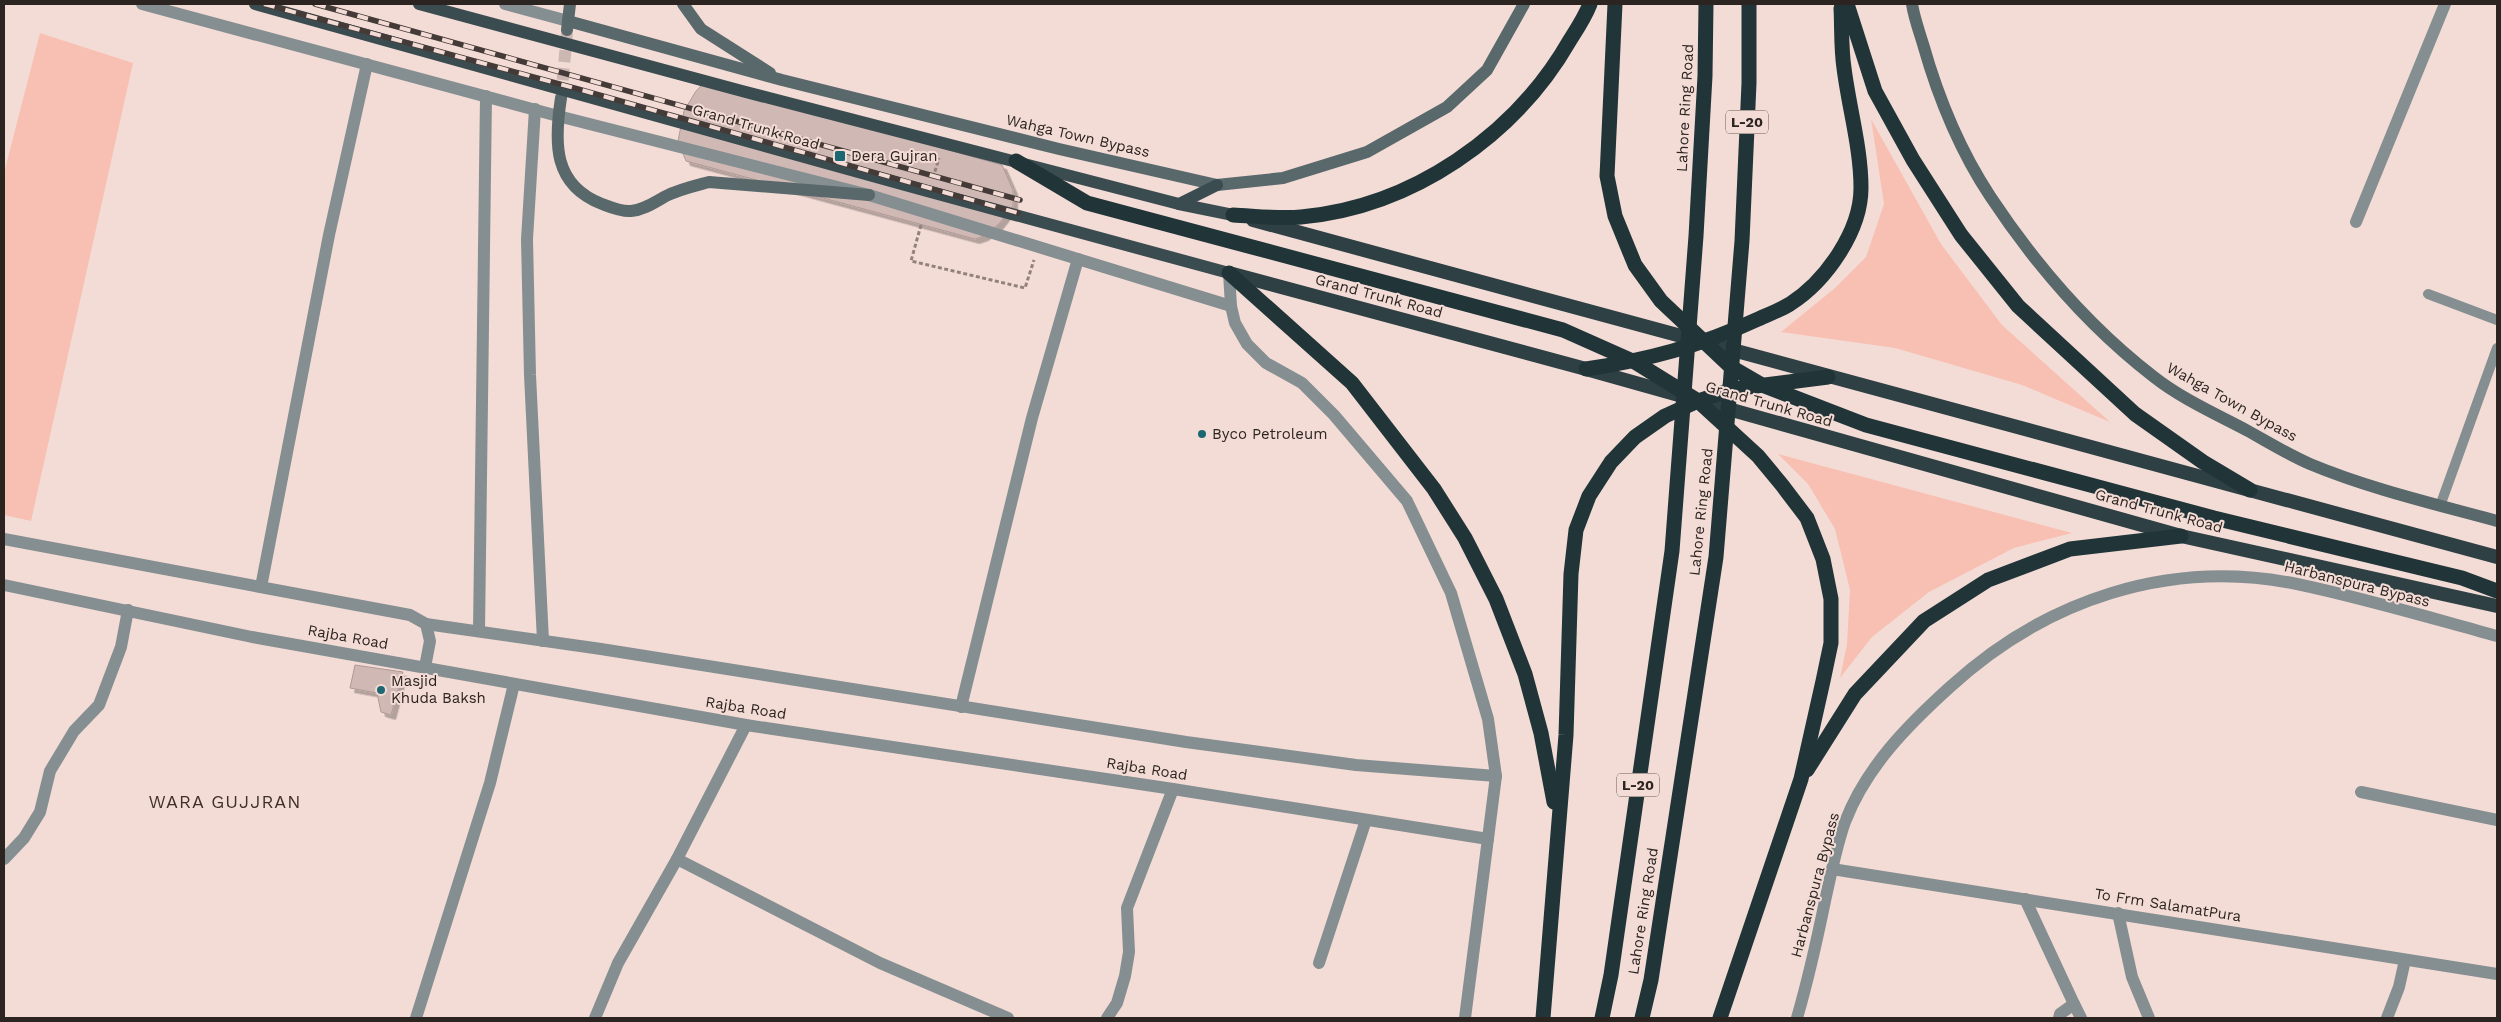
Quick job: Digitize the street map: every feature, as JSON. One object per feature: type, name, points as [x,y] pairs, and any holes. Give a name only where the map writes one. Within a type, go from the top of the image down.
[{"type":"highway","points":[[1233,215],[1301,217],[1364,205],[1414,185],[1463,157],[1518,112],[1548,76],[1590,4]]},
{"type":"highway","points":[[1615,4],[1607,176],[1614,216],[1635,266],[1661,301],[1730,366],[1762,385],[1866,425],[2214,518],[2462,578],[2497,591]]},
{"type":"highway","name":"Lahore Ring Road","points":[[1602,1018],[1611,975],[1672,551],[1696,236],[1705,76],[1706,4]]},
{"type":"highway","name":"Lahore Ring Road","points":[[1642,1018],[1651,980],[1716,557],[1742,240],[1749,83],[1749,4]]},
{"type":"highway","points":[[1586,369],[1635,362],[1706,342],[1791,304],[1822,276],[1840,254],[1857,216],[1861,189],[1844,66],[1841,4]]},
{"type":"highway","points":[[1847,4],[1875,91],[1913,160],[1961,235],[2018,306],[2136,414],[2203,462],[2250,490]]},
{"type":"highway","points":[[1016,161],[1087,203],[1563,330],[1635,362],[1698,401],[1745,444],[1782,485],[1806,518],[1823,559],[1831,599],[1830,643],[1801,780],[1720,1018]]},
{"type":"highway","name":"Grand Trunk Road","points":[[1233,215],[2497,557]]},
{"type":"highway","name":"Grand Trunk Road","points":[[1229,273],[1586,369],[2181,536],[2497,606]]},
{"type":"highway","points":[[1229,273],[1352,383],[1434,489],[1465,538],[1496,599],[1525,674],[1541,733],[1558,821]]},
{"type":"highway","points":[[1543,1018],[1566,735],[1571,574],[1576,530],[1589,496],[1611,462],[1636,437],[1657,422],[1698,401],[1733,389],[1828,377]]},
{"type":"highway","points":[[1801,780],[1855,694],[1924,621],[1972,590],[1988,580],[2070,549],[2181,536]]},
{"type":"main road","name":"Grand Trunk Road","points":[[255,4],[904,185],[1229,273]]},
{"type":"main road","name":"Grand Trunk Road","points":[[420,4],[742,91],[1179,204],[1233,215]]},
{"type":"main road","points":[[567,26],[570,4]]},
{"type":"main road","points":[[683,4],[700,29],[782,80]]},
{"type":"main road","name":"Wahga Town Bypass","points":[[567,26],[1059,149],[1217,185],[1283,178],[1367,152],[1447,106],[1487,70],[1524,4]]},
{"type":"main road","name":"Wahga Town Bypass","points":[[1912,4],[1927,60],[1942,102],[1960,144],[1980,180],[2025,247],[2083,313],[2112,342],[2155,378],[2188,399],[2309,463],[2363,484],[2497,521]]},
{"type":"main road","points":[[561,98],[558,116],[560,156],[569,180],[577,192],[609,207],[630,212],[652,205],[684,188],[709,182],[869,195]]},
{"type":"main road","points":[[1179,204],[1217,185]]},
{"type":"street","points":[[142,4],[185,10],[367,64],[535,110],[869,195],[1231,306]]},
{"type":"street","points":[[505,4],[540,8],[567,26]]},
{"type":"street","points":[[2356,222],[2444,4]]},
{"type":"street","points":[[261,587],[328,245],[367,64]]},
{"type":"street","points":[[479,631],[486,96]]},
{"type":"street","points":[[535,110],[527,239],[530,375],[544,641]]},
{"type":"street","points":[[960,707],[1032,418],[1078,259]]},
{"type":"street","points":[[1229,273],[1231,306],[1240,334],[1255,354],[1266,363],[1302,383],[1334,415],[1407,501],[1451,593],[1488,719],[1496,776],[1465,1018]]},
{"type":"street","points":[[4,539],[410,615],[426,624],[1186,742],[1356,765],[1496,776]]},
{"type":"street","name":"Harbanspura Bypass","points":[[1797,1018],[1845,822],[1861,790],[1882,756],[1911,723],[1965,673],[1996,650],[2047,618],[2090,598],[2136,586],[2210,577],[2266,580],[2296,584],[2497,636]]},
{"type":"street","name":"Rajba Road","points":[[4,585],[252,637],[746,725],[1173,789],[1488,839]]},
{"type":"street","points":[[6,854],[24,838],[40,812],[50,771],[70,739],[99,705],[121,647],[128,610]]},
{"type":"street","points":[[425,667],[430,641],[426,624]]},
{"type":"street","points":[[416,1018],[490,784],[514,684]]},
{"type":"street","points":[[596,1018],[618,963],[677,859],[746,725]]},
{"type":"street","points":[[1108,1018],[1117,1003],[1126,976],[1129,952],[1127,908],[1173,789]]},
{"type":"street","points":[[2361,792],[2497,820]]},
{"type":"street","points":[[1319,963],[1366,820]]},
{"type":"street","points":[[677,859],[880,963],[1008,1018]]},
{"type":"street","name":"To Frm SalamatPura","points":[[1832,869],[2497,974]]},
{"type":"street","points":[[2025,899],[2081,1018]]},
{"type":"street","points":[[2118,914],[2132,978],[2149,1018]]},
{"type":"street","points":[[2387,1018],[2399,987],[2405,960]]},
{"type":"street","points":[[2059,1018],[2060,1014],[2074,1004]]},
{"type":"lane","points":[[2428,294],[2497,320]]},
{"type":"lane","points":[[2440,506],[2497,348]]},
{"type":"path","points":[[911,261],[1025,288],[1038,247]]},
{"type":"shaded area","points":[[40,33],[133,63],[31,521],[4,515],[4,173]]},
{"type":"shaded area","points":[[1871,119],[1941,244],[2002,325],[2110,422],[2022,385],[1895,348],[1781,332],[1835,288],[1866,257],[1884,204]]},
{"type":"shaded area","points":[[1778,454],[2072,533],[2014,548],[1929,592],[1872,637],[1840,678],[1847,644],[1850,590],[1835,529],[1808,484]]},
{"type":"building","points":[[705,82],[1002,165],[1013,190],[1013,206],[999,224],[984,236],[975,239],[686,161],[678,141],[684,111],[696,91]]},
{"type":"building","name":"Masjid Khuda Baksh","points":[[355,665],[403,672],[391,715],[381,712],[377,693],[350,688]]},
{"type":"tunnel","points":[[561,98],[567,33]]},
{"type":"railway","points":[[264,4],[578,89],[1018,213]]},
{"type":"railway","points":[[315,4],[1020,200]]},
{"type":"place","name":"Dera Gujran","points":[[840,156]]},
{"type":"place","name":"Byco Petroleum","points":[[1202,434]]},
{"type":"place","name":"Masjid Khuda Baksh","points":[[381,690]]},
{"type":"district","name":"WARA GUJJRAN","points":[[225,802]]}]
